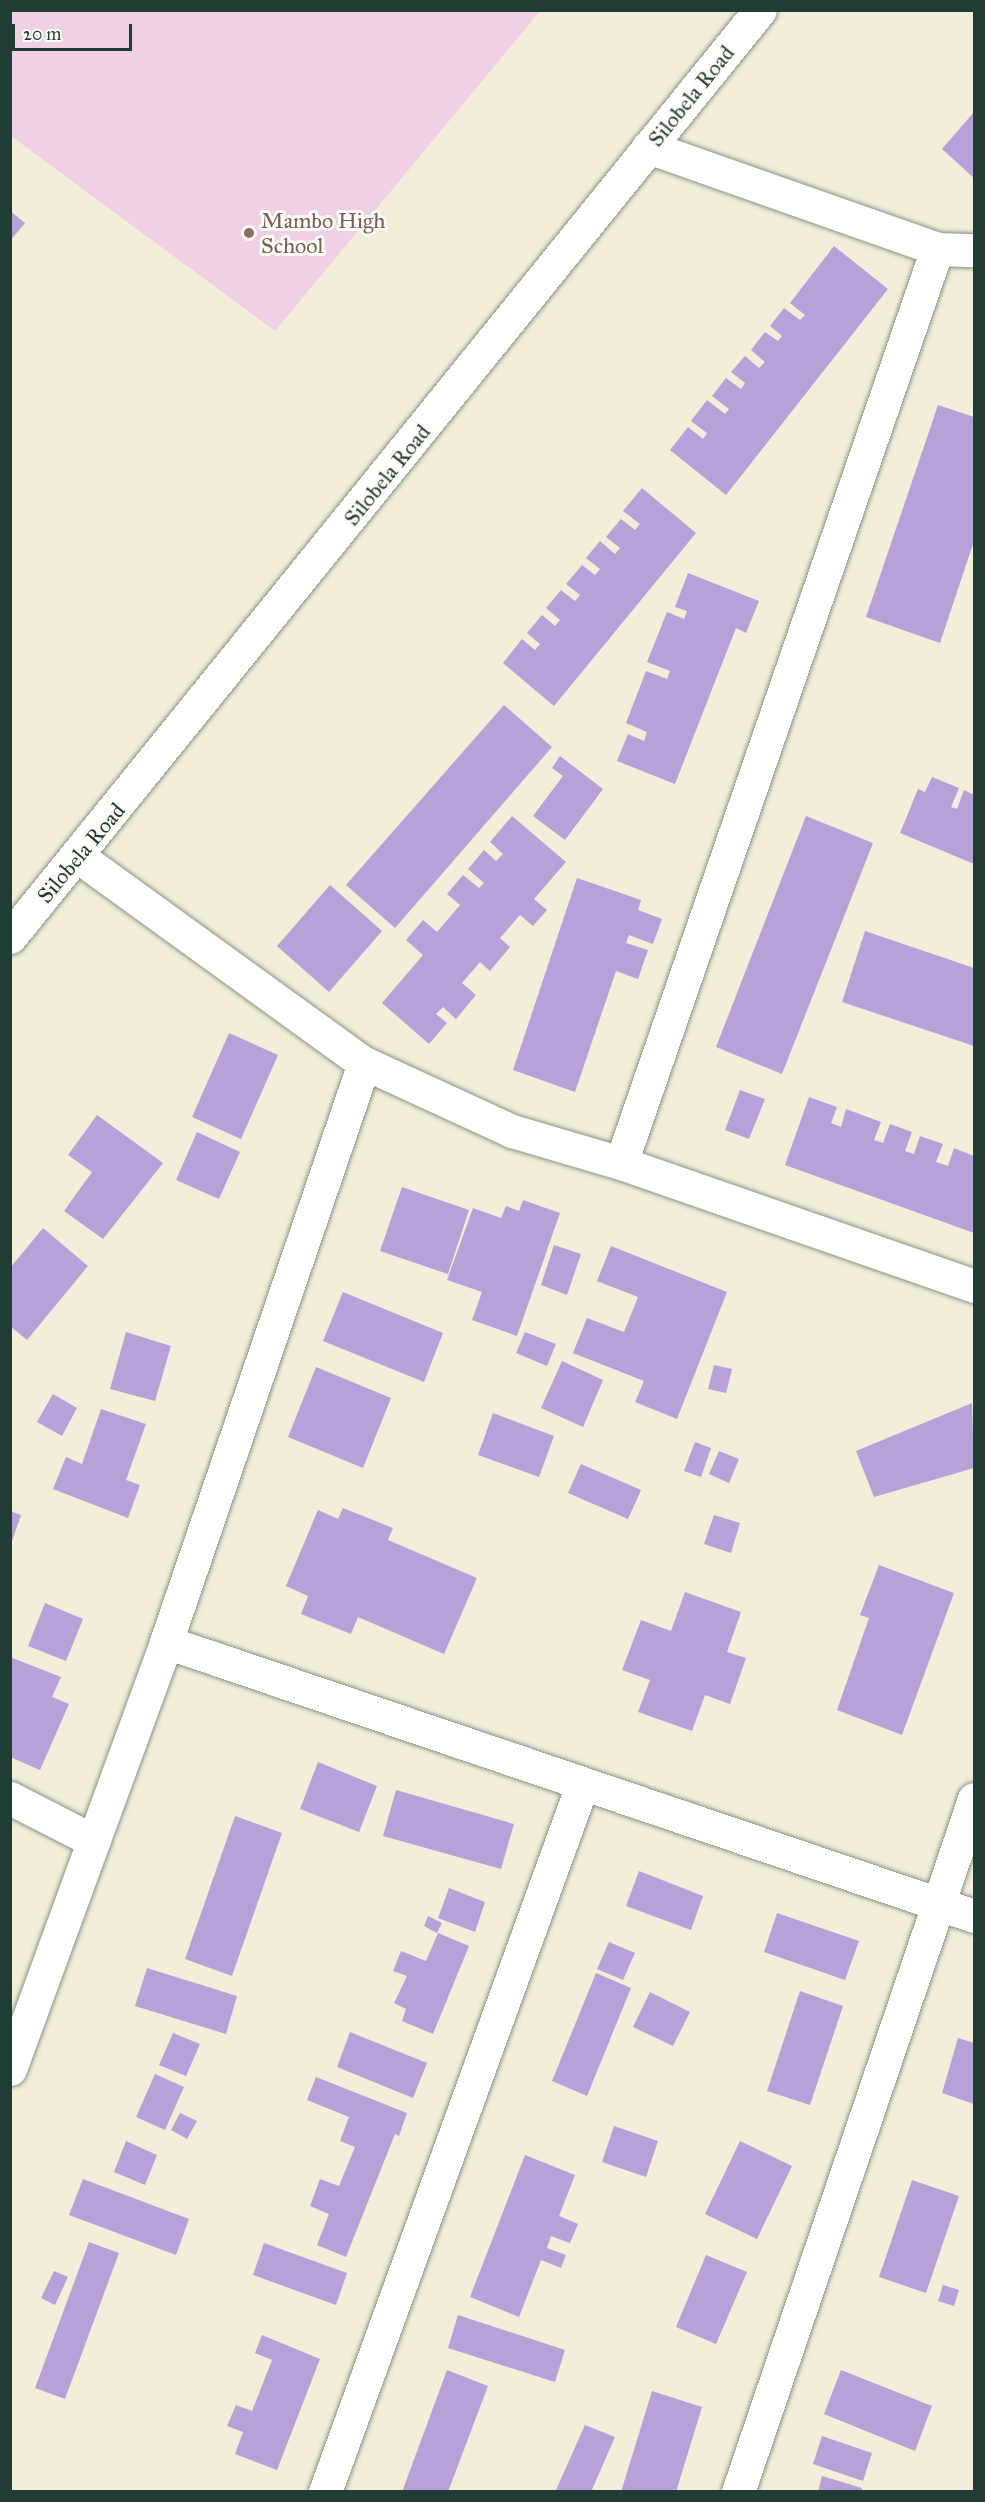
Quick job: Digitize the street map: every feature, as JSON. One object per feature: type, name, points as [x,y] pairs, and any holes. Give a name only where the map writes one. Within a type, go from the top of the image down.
[{"type":"street","name":"Silobela Road","points":[[10,937],[79,857],[760,10]]},
{"type":"street","points":[[648,147],[937,249],[975,250]]},
{"type":"street","points":[[621,1163],[937,249]]},
{"type":"street","points":[[79,857],[364,1063],[512,1131],[621,1163],[975,1286]]},
{"type":"street","points":[[10,2069],[166,1642],[364,1063]]},
{"type":"street","points":[[166,1642],[582,1785],[975,1916]]},
{"type":"street","points":[[325,2492],[582,1785]]},
{"type":"street","points":[[10,1798],[94,1841]]},
{"type":"street","points":[[738,2492],[936,1902],[975,1799]]},
{"type":"shaded area","name":"Mambo High School","points":[[11,10],[540,11],[275,331],[11,136]]},
{"type":"building","points":[[974,112],[974,178],[942,149]]},
{"type":"building","points":[[10,211],[25,223],[10,241]]},
{"type":"building","points":[[834,246],[888,289],[726,495],[670,450],[688,427],[703,439],[707,433],[691,421],[707,400],[725,414],[729,409],[712,396],[726,378],[741,389],[745,383],[731,372],[745,356],[759,368],[765,362],[751,350],[765,332],[778,341],[782,336],[770,326],[784,308],[800,320],[805,315],[790,303]]},
{"type":"building","points":[[938,405],[974,417],[974,541],[940,643],[866,617]]},
{"type":"building","points":[[642,488],[696,533],[554,706],[503,663],[522,639],[535,650],[540,644],[527,633],[542,615],[555,626],[560,620],[546,608],[561,590],[575,601],[580,595],[566,584],[582,565],[595,575],[600,569],[586,558],[600,541],[615,554],[620,548],[606,537],[621,519],[635,530],[640,524],[623,511]]},
{"type":"building","points":[[688,573],[759,601],[746,633],[736,628],[675,784],[617,761],[628,734],[644,741],[647,732],[626,723],[646,671],[667,679],[670,671],[647,662],[667,612],[684,619],[687,611],[675,607]]},
{"type":"building","points":[[504,705],[552,747],[395,928],[346,885]]},
{"type":"building","points":[[560,756],[603,789],[565,840],[533,816],[563,776],[552,768]]},
{"type":"building","points":[[932,777],[959,788],[951,807],[957,809],[964,790],[974,795],[974,864],[900,833],[918,789],[925,792]]},
{"type":"building","points":[[512,816],[566,862],[534,899],[547,910],[533,926],[520,915],[500,938],[510,947],[490,971],[480,962],[462,983],[476,995],[456,1019],[443,1007],[436,1014],[447,1023],[429,1044],[382,1003],[423,955],[406,940],[423,920],[437,932],[460,905],[447,894],[463,875],[479,888],[484,883],[468,869],[484,850],[496,861],[503,854],[490,842]]},
{"type":"building","points":[[806,816],[873,843],[782,1074],[716,1047]]},
{"type":"building","points":[[577,878],[641,900],[638,910],[662,919],[653,944],[629,935],[626,943],[648,950],[638,979],[616,971],[575,1092],[513,1070]]},
{"type":"building","points":[[330,885],[382,931],[329,992],[277,946]]},
{"type":"building","points":[[865,931],[974,968],[974,1046],[842,1002]]},
{"type":"building","points":[[229,1033],[278,1055],[241,1139],[192,1117]]},
{"type":"building","points":[[740,1090],[765,1099],[749,1139],[725,1130]]},
{"type":"building","points":[[809,1097],[837,1107],[831,1123],[841,1127],[846,1109],[881,1122],[874,1140],[883,1143],[890,1124],[912,1132],[905,1151],[914,1154],[920,1136],[943,1144],[936,1162],[948,1166],[954,1148],[974,1156],[974,1233],[785,1165]]},
{"type":"building","points":[[97,1115],[163,1163],[103,1239],[64,1211],[92,1172],[68,1155]]},
{"type":"building","points":[[197,1132],[240,1152],[219,1199],[176,1180]]},
{"type":"building","points":[[402,1187],[469,1210],[448,1274],[380,1251]]},
{"type":"building","points":[[523,1200],[560,1213],[517,1336],[472,1320],[482,1292],[447,1280],[473,1208],[501,1218],[506,1206],[519,1211]]},
{"type":"building","points":[[43,1228],[88,1266],[27,1340],[10,1326],[10,1268]]},
{"type":"building","points":[[554,1245],[581,1254],[567,1295],[541,1285]]},
{"type":"building","points":[[611,1246],[727,1292],[677,1419],[635,1402],[644,1381],[573,1353],[587,1318],[624,1332],[638,1297],[597,1281]]},
{"type":"building","points":[[343,1292],[443,1333],[424,1382],[323,1341]]},
{"type":"building","points":[[126,1332],[171,1346],[155,1401],[110,1389]]},
{"type":"building","points":[[525,1332],[556,1344],[547,1366],[516,1353]]},
{"type":"building","points":[[562,1361],[603,1380],[583,1427],[541,1408]]},
{"type":"building","points":[[714,1365],[732,1369],[726,1393],[708,1389]]},
{"type":"building","points":[[316,1367],[391,1398],[363,1468],[288,1437]]},
{"type":"building","points":[[53,1394],[77,1408],[62,1436],[37,1422]]},
{"type":"building","points":[[972,1403],[974,1468],[874,1497],[856,1451]]},
{"type":"building","points":[[101,1409],[146,1424],[126,1480],[140,1485],[128,1518],[53,1489],[66,1457],[82,1464]]},
{"type":"building","points":[[493,1413],[554,1436],[539,1477],[478,1455]]},
{"type":"building","points":[[695,1442],[711,1448],[701,1477],[684,1471]]},
{"type":"building","points":[[719,1451],[739,1459],[729,1483],[709,1474]]},
{"type":"building","points":[[581,1464],[641,1490],[628,1519],[568,1493]]},
{"type":"building","points":[[343,1508],[393,1528],[388,1540],[477,1578],[444,1654],[358,1617],[351,1634],[301,1614],[308,1596],[286,1586],[318,1510],[338,1519]]},
{"type":"building","points":[[10,1511],[21,1515],[11,1544],[10,1544]]},
{"type":"building","points":[[714,1515],[740,1523],[731,1553],[704,1544]]},
{"type":"building","points":[[879,1565],[954,1593],[902,1735],[837,1710],[869,1618],[860,1615]]},
{"type":"building","points":[[685,1592],[741,1612],[727,1652],[746,1658],[730,1704],[705,1695],[692,1731],[638,1712],[650,1680],[622,1670],[641,1620],[671,1631]]},
{"type":"building","points":[[45,1603],[83,1619],[66,1661],[28,1646]]},
{"type":"building","points":[[10,1657],[61,1677],[52,1697],[69,1704],[40,1770],[10,1757]]},
{"type":"building","points":[[318,1762],[377,1786],[359,1832],[300,1809]]},
{"type":"building","points":[[396,1790],[514,1824],[501,1869],[383,1836]]},
{"type":"building","points":[[235,1816],[282,1833],[232,1976],[185,1959]]},
{"type":"building","points":[[639,1871],[703,1896],[691,1930],[626,1906]]},
{"type":"building","points":[[449,1888],[485,1902],[475,1932],[438,1918]]},
{"type":"building","points":[[777,1913],[859,1941],[845,1980],[764,1952]]},
{"type":"building","points":[[428,1916],[442,1923],[437,1933],[424,1926]]},
{"type":"building","points":[[438,1933],[469,1946],[433,2034],[402,2021],[406,2009],[394,2003],[407,1976],[393,1971],[401,1951],[426,1961]]},
{"type":"building","points":[[609,1942],[635,1953],[623,1980],[597,1969]]},
{"type":"building","points":[[147,1968],[237,1996],[226,2034],[135,2006]]},
{"type":"building","points":[[596,1973],[631,1988],[587,2096],[552,2081]]},
{"type":"building","points":[[800,1991],[843,2006],[810,2105],[767,2091]]},
{"type":"building","points":[[650,1992],[690,2012],[673,2046],[633,2027]]},
{"type":"building","points":[[350,2032],[427,2063],[413,2098],[337,2067]]},
{"type":"building","points":[[173,2033],[200,2044],[186,2076],[159,2065]]},
{"type":"building","points":[[958,2038],[974,2043],[974,2104],[942,2093]]},
{"type":"building","points":[[155,2074],[184,2087],[165,2130],[136,2117]]},
{"type":"building","points":[[316,2077],[407,2113],[399,2136],[395,2134],[346,2257],[317,2245],[329,2214],[310,2206],[320,2179],[339,2186],[355,2147],[340,2141],[349,2117],[307,2100]]},
{"type":"building","points":[[180,2113],[197,2121],[187,2139],[171,2130]]},
{"type":"building","points":[[614,2126],[658,2141],[646,2177],[602,2162]]},
{"type":"building","points":[[126,2141],[157,2155],[145,2185],[114,2172]]},
{"type":"building","points":[[740,2141],[792,2166],[757,2239],[705,2214]]},
{"type":"building","points":[[525,2155],[575,2175],[559,2216],[578,2224],[570,2243],[551,2236],[547,2248],[566,2255],[561,2268],[541,2260],[519,2317],[470,2297]]},
{"type":"building","points":[[83,2179],[189,2219],[176,2255],[69,2215]]},
{"type":"building","points":[[912,2180],[959,2196],[926,2293],[879,2277]]},
{"type":"building","points":[[89,2242],[119,2253],[65,2399],[35,2388]]},
{"type":"building","points":[[264,2243],[347,2273],[336,2305],[253,2275]]},
{"type":"building","points":[[706,2255],[747,2272],[716,2344],[676,2327]]},
{"type":"building","points":[[54,2271],[68,2277],[55,2305],[41,2298]]},
{"type":"building","points":[[943,2285],[959,2290],[954,2306],[938,2301]]},
{"type":"building","points":[[458,2315],[565,2350],[555,2382],[448,2348]]},
{"type":"building","points":[[262,2335],[320,2359],[277,2470],[235,2454],[243,2432],[227,2426],[236,2405],[252,2411],[272,2360],[255,2353]]},
{"type":"building","points":[[447,2370],[488,2386],[448,2492],[402,2492]]},
{"type":"building","points":[[841,2370],[932,2406],[915,2451],[824,2414]]},
{"type":"building","points":[[652,2391],[702,2407],[676,2492],[621,2492]]},
{"type":"building","points":[[585,2425],[615,2437],[591,2492],[559,2492],[556,2490]]},
{"type":"building","points":[[822,2436],[872,2453],[863,2481],[813,2464]]},
{"type":"building","points":[[822,2476],[862,2488],[861,2492],[818,2492]]},
{"type":"place","name":"Mambo High School","points":[[249,233]]}]
